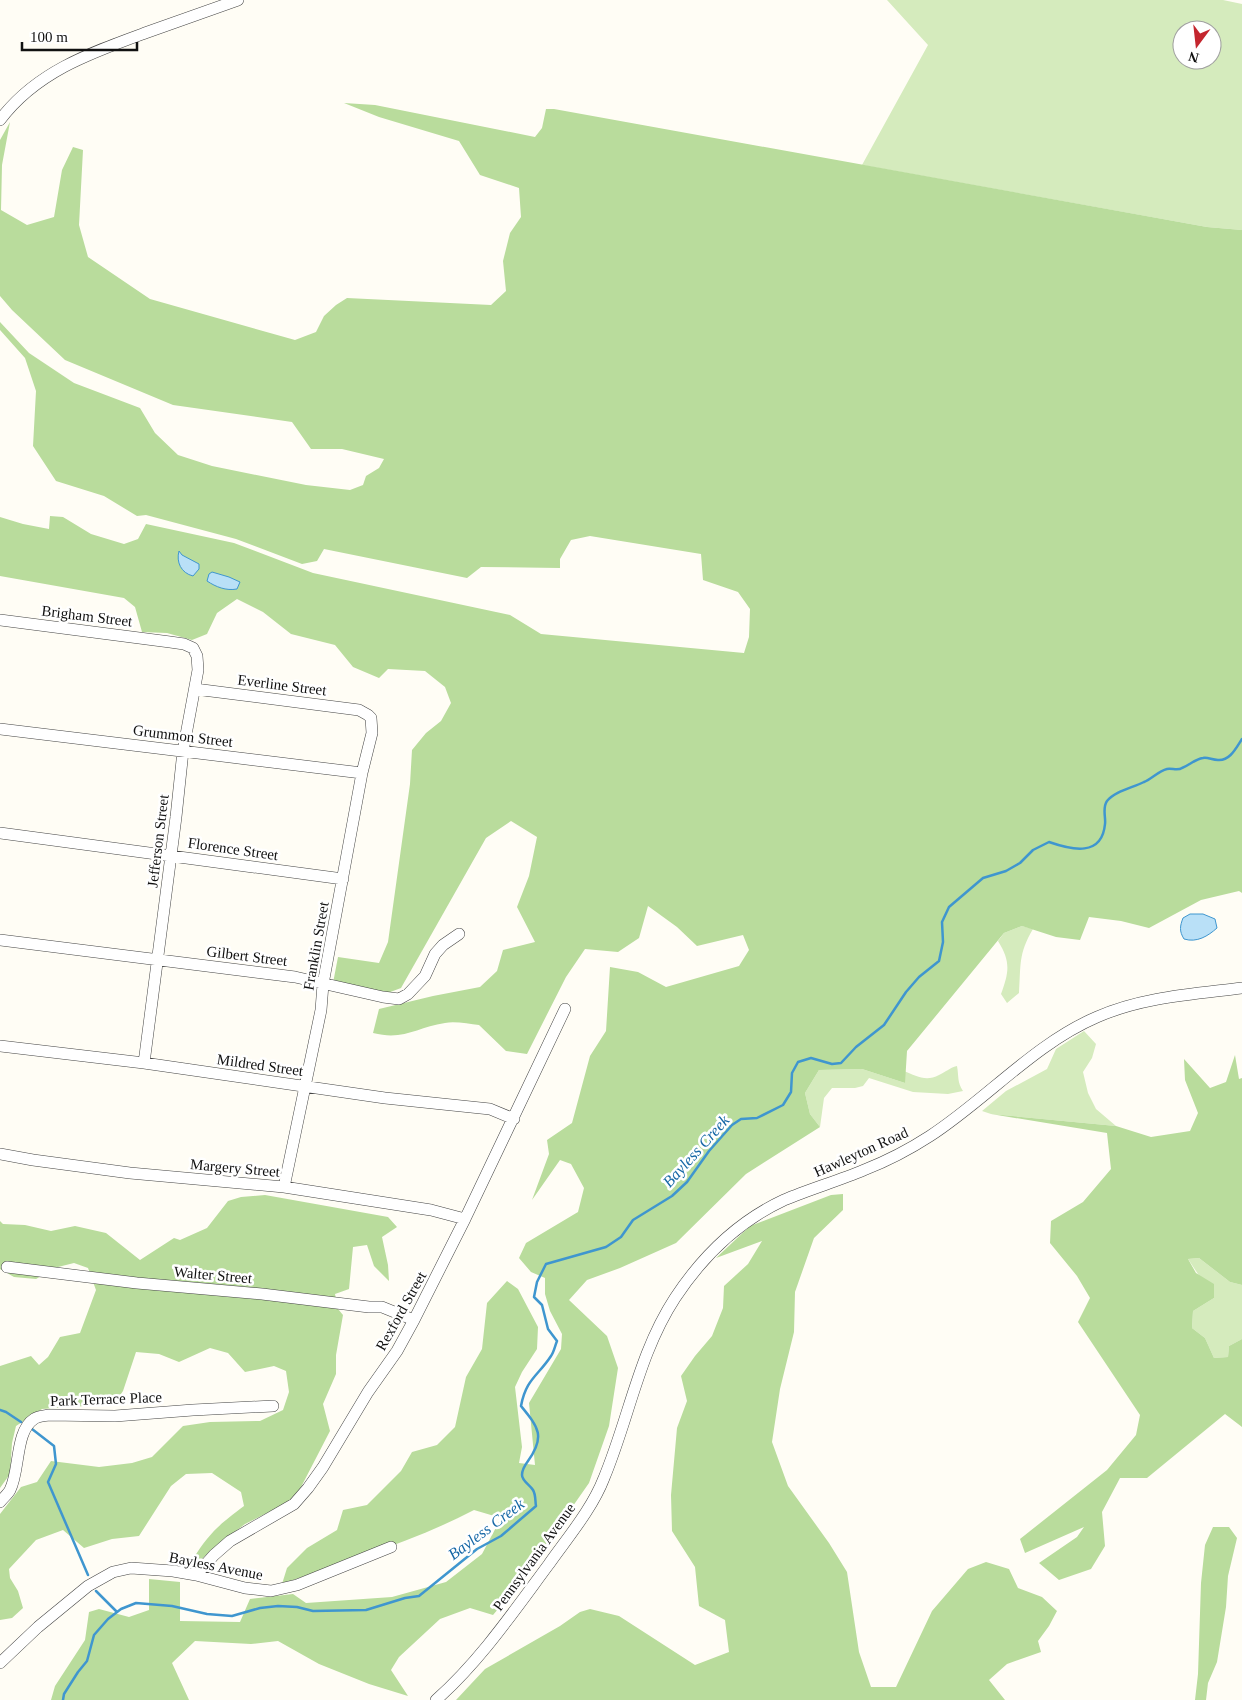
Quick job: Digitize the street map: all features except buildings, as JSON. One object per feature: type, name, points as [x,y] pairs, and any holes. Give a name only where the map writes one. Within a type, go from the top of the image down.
[{"type":"street","points":[[0,120],[30,88],[72,62],[122,41],[238,0]]},
{"type":"street","name":"Brigham Street","points":[[0,620],[170,642]]},
{"type":"street","name":"Jefferson Street","points":[[144,1063],[183,751],[198,670],[196,652],[193,648],[184,644],[170,642]]},
{"type":"street","name":"Everline Street","points":[[195,689],[358,710],[365,713]]},
{"type":"street","name":"Franklin Street","points":[[284,1187],[321,1010],[323,984],[362,774],[372,733],[371,718],[365,713]]},
{"type":"street","name":"Grummon Street","points":[[0,729],[362,774]]},
{"type":"street","name":"Florence Street","points":[[0,833],[343,879]]},
{"type":"street","name":"Gilbert Street","points":[[0,940],[296,977],[383,998],[399,998],[408,994],[425,976],[435,954],[443,945],[459,934]]},
{"type":"street","name":"Hawleyton Road","points":[[627,1413],[649,1345],[676,1297],[715,1249],[752,1218],[785,1200],[866,1170],[916,1144],[960,1115],[1038,1053],[1087,1021],[1131,1005],[1242,988]]},
{"type":"street","name":"Rexford Street","points":[[196,1575],[230,1541],[294,1504],[308,1488],[368,1392],[397,1352],[465,1219],[565,1010]]},
{"type":"street","name":"Mildred Street","points":[[0,1046],[144,1063],[385,1098],[490,1109],[514,1119]]},
{"type":"street","name":"Margery Street","points":[[0,1154],[120,1171],[284,1187],[431,1210],[465,1219]]},
{"type":"street","name":"Walter Street","points":[[8,1267],[137,1283],[382,1307],[414,1320]]},
{"type":"street","name":"Park Terrace Place","points":[[0,1502],[10,1491],[23,1434],[27,1425],[39,1417],[49,1415],[115,1416],[273,1406]]},
{"type":"street","name":"Pennsylvania Avenue","points":[[436,1700],[475,1659],[512,1614],[590,1505],[603,1481],[627,1413]]},
{"type":"street","name":"Bayless Avenue","points":[[0,1663],[88,1586],[105,1575],[131,1568],[173,1571],[261,1591],[278,1590],[296,1585],[391,1547]]},
{"type":"green space","points":[[887,0],[1223,0],[1242,4],[1242,230],[1207,227],[862,165],[928,45]]},
{"type":"green space","points":[[344,103],[375,105],[535,137],[542,128],[546,109],[554,109],[1207,227],[1242,230],[1242,893],[1239,891],[1201,900],[1149,928],[1121,921],[1089,917],[1080,940],[1056,937],[1022,926],[1004,933],[907,1051],[905,1083],[862,1069],[819,1070],[805,1093],[810,1114],[820,1127],[746,1174],[676,1243],[620,1268],[587,1280],[569,1300],[607,1336],[618,1368],[609,1426],[589,1483],[515,1589],[493,1615],[470,1608],[440,1619],[399,1657],[391,1670],[408,1696],[369,1684],[319,1664],[278,1641],[251,1644],[195,1641],[172,1663],[189,1700],[51,1700],[55,1686],[85,1640],[89,1612],[99,1609],[129,1617],[149,1610],[149,1579],[180,1582],[180,1621],[240,1622],[250,1599],[293,1594],[306,1603],[392,1597],[446,1582],[482,1554],[501,1518],[474,1510],[427,1532],[282,1584],[287,1568],[307,1548],[337,1530],[343,1510],[367,1505],[401,1471],[412,1452],[437,1445],[455,1427],[466,1377],[482,1349],[487,1303],[507,1281],[518,1289],[538,1327],[537,1349],[515,1387],[522,1447],[519,1463],[535,1465],[529,1403],[561,1349],[562,1334],[550,1311],[545,1294],[545,1278],[531,1272],[519,1258],[526,1243],[578,1212],[584,1188],[571,1164],[560,1160],[532,1200],[549,1154],[547,1140],[572,1123],[590,1056],[606,1031],[610,967],[638,972],[666,987],[739,966],[749,950],[743,935],[697,946],[677,927],[648,906],[639,938],[618,952],[585,949],[566,977],[527,1054],[506,1051],[479,1025],[458,1022],[435,1025],[402,1034],[384,1035],[373,1033],[379,1009],[480,987],[497,971],[503,950],[535,942],[517,907],[529,876],[537,837],[511,821],[486,838],[401,988],[385,994],[333,983],[338,957],[379,963],[388,942],[410,784],[412,750],[426,733],[441,721],[451,703],[445,687],[425,671],[388,669],[379,678],[353,667],[335,645],[291,634],[263,612],[237,599],[217,613],[207,634],[192,640],[167,633],[142,632],[135,607],[124,598],[0,576],[0,517],[49,529],[50,516],[63,517],[91,534],[124,544],[138,539],[146,524],[234,543],[313,573],[510,615],[541,634],[744,653],[749,637],[750,609],[738,592],[703,580],[701,554],[590,536],[571,540],[560,559],[560,568],[481,567],[467,578],[324,549],[317,561],[302,564],[236,539],[146,515],[137,516],[104,496],[56,481],[33,446],[36,391],[25,358],[0,330],[0,322],[29,353],[74,383],[140,408],[155,433],[178,455],[212,466],[306,485],[350,490],[363,485],[366,476],[379,468],[384,459],[342,449],[311,449],[292,422],[173,405],[65,360],[12,310],[0,296],[0,140],[10,122],[2,165],[1,210],[27,225],[54,217],[62,170],[73,147],[83,150],[79,225],[88,257],[150,299],[295,340],[316,332],[324,316],[347,298],[491,305],[506,291],[503,261],[510,233],[521,217],[519,188],[480,175],[459,141],[379,117]]},
{"type":"green space","points":[[1022,926],[1033,929],[1023,953],[1020,967],[1019,993],[1007,1003],[1001,994],[1006,979],[1007,961],[998,941],[1004,933]]},
{"type":"green space","points":[[1084,1031],[1096,1044],[1092,1058],[1083,1072],[1088,1093],[1096,1109],[1116,1126],[991,1114],[982,1111],[1006,1091],[1047,1069],[1056,1049]]},
{"type":"green space","points":[[1235,1055],[1239,1079],[1242,1078],[1242,1285],[1230,1282],[1199,1258],[1188,1259],[1196,1273],[1214,1284],[1214,1298],[1193,1311],[1192,1328],[1205,1338],[1214,1358],[1228,1357],[1229,1346],[1242,1339],[1242,1427],[1225,1414],[1147,1478],[1120,1478],[1102,1512],[1105,1546],[1091,1569],[1059,1580],[1039,1563],[1077,1537],[1084,1527],[1025,1553],[1020,1539],[1107,1470],[1136,1435],[1140,1415],[1078,1322],[1090,1298],[1077,1276],[1050,1243],[1051,1221],[1083,1202],[1111,1169],[1107,1133],[991,1114],[1116,1126],[1151,1137],[1190,1131],[1198,1113],[1185,1080],[1184,1059],[1210,1088],[1226,1082]]},
{"type":"green space","points":[[957,1066],[959,1082],[963,1091],[948,1094],[913,1092],[869,1078],[863,1086],[832,1088],[824,1098],[820,1127],[810,1114],[805,1093],[819,1070],[862,1069],[905,1083],[904,1071],[921,1078],[930,1078]]},
{"type":"green space","points":[[843,1194],[843,1210],[814,1238],[795,1292],[794,1332],[780,1389],[772,1442],[788,1486],[829,1543],[847,1572],[859,1652],[871,1687],[896,1687],[932,1611],[968,1569],[986,1562],[1009,1569],[1018,1588],[1042,1597],[1057,1611],[1038,1641],[1041,1652],[1007,1664],[989,1680],[1005,1700],[456,1700],[485,1669],[560,1626],[580,1612],[590,1609],[619,1616],[695,1665],[729,1652],[725,1620],[699,1606],[695,1567],[672,1531],[671,1495],[677,1428],[687,1401],[681,1376],[712,1336],[723,1308],[724,1286],[748,1264],[762,1241],[716,1258],[750,1226],[831,1195]]},
{"type":"green space","points":[[265,1195],[388,1217],[397,1227],[382,1237],[388,1265],[389,1281],[374,1266],[367,1245],[353,1247],[349,1289],[335,1294],[338,1309],[343,1315],[336,1355],[336,1374],[323,1404],[330,1431],[300,1489],[287,1503],[245,1524],[202,1559],[193,1559],[204,1542],[228,1518],[244,1506],[241,1492],[212,1473],[186,1474],[171,1486],[139,1536],[112,1539],[84,1548],[63,1530],[36,1540],[9,1569],[10,1578],[18,1591],[23,1608],[12,1618],[0,1620],[0,1514],[21,1487],[37,1482],[51,1461],[99,1467],[132,1463],[152,1457],[183,1426],[210,1422],[260,1421],[283,1410],[289,1392],[286,1371],[274,1366],[245,1372],[228,1353],[210,1348],[179,1362],[159,1354],[136,1352],[123,1391],[114,1404],[42,1409],[16,1426],[12,1443],[10,1474],[0,1488],[0,1366],[31,1356],[39,1365],[48,1357],[60,1337],[80,1333],[96,1290],[88,1268],[74,1263],[58,1267],[36,1279],[14,1277],[0,1269],[0,1221],[3,1224],[25,1225],[51,1231],[75,1226],[106,1233],[140,1260],[174,1238],[180,1240],[207,1228],[228,1201],[241,1197]]},
{"type":"green space","points":[[1199,1258],[1230,1282],[1242,1285],[1242,1339],[1229,1346],[1228,1357],[1214,1358],[1205,1338],[1192,1328],[1193,1311],[1214,1298],[1188,1259]]},
{"type":"green space","points":[[1213,1527],[1229,1527],[1237,1538],[1228,1576],[1226,1607],[1217,1662],[1208,1683],[1206,1700],[1195,1700],[1198,1674],[1201,1583],[1205,1545]]},
{"type":"water","points":[[179,551],[182,555],[199,564],[199,569],[193,576],[185,572],[180,566],[178,559]]},
{"type":"water","points":[[212,572],[240,582],[237,589],[221,588],[207,581],[209,574]]},
{"type":"water","points":[[1190,914],[1203,914],[1215,919],[1217,928],[1202,938],[1184,939],[1181,924],[1183,918]]},
{"type":"waterway","name":"Bayless Creek","points":[[63,1700],[64,1694],[87,1661],[94,1635],[108,1619],[121,1609],[136,1603],[172,1606],[207,1614],[232,1616],[260,1608],[278,1606],[297,1607],[313,1611],[366,1610],[405,1598],[419,1596],[477,1549],[501,1536],[536,1506],[534,1492],[522,1475],[524,1467],[537,1445],[538,1432],[532,1420],[521,1406],[529,1384],[552,1354],[557,1341],[548,1329],[542,1305],[534,1297],[537,1282],[546,1264],[606,1247],[621,1237],[633,1220],[672,1196],[687,1182],[709,1151],[732,1125],[741,1119],[757,1118],[783,1105],[791,1092],[792,1073],[798,1062],[811,1058],[832,1064],[841,1063],[856,1047],[884,1025],[906,992],[919,977],[939,961],[943,942],[942,922],[949,907],[983,878],[1006,871],[1020,863],[1033,850],[1049,842],[1076,849],[1092,846],[1103,835],[1105,807],[1110,798],[1119,792],[1147,781],[1164,770],[1180,769],[1203,758],[1222,760],[1232,753],[1242,739]]},
{"type":"waterway","points":[[0,1410],[21,1422]]},
{"type":"waterway","points":[[32,1429],[54,1446],[56,1464],[48,1482],[88,1575]]},
{"type":"waterway","points":[[96,1591],[117,1612]]}]
